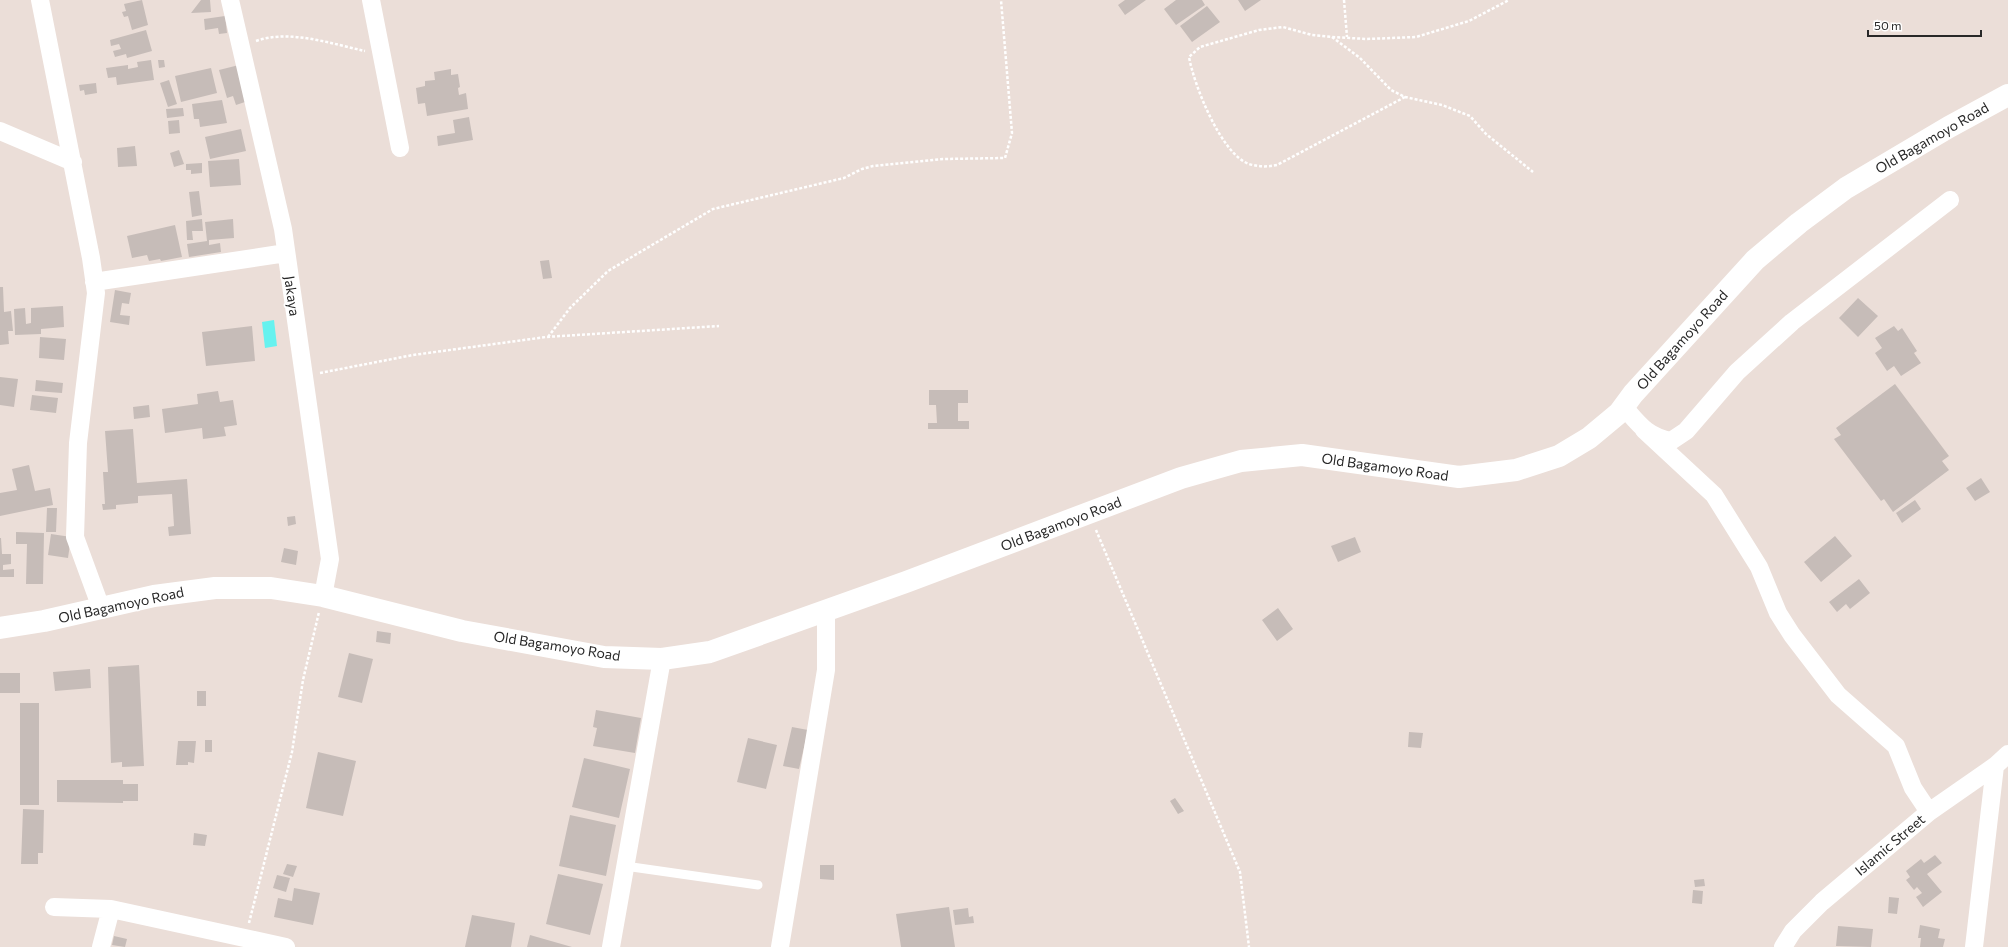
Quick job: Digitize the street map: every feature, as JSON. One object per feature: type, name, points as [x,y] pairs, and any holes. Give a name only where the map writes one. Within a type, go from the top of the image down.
[{"type":"street","points":[[40,0],[73,162],[96,293],[78,443],[75,537],[102,608]]},
{"type":"street","name":"Jakaya","points":[[230,0],[264,143],[286,253],[330,559],[323,596]]},
{"type":"street","points":[[371,0],[400,148]]},
{"type":"street","name":"Old Bagamoyo Road","points":[[0,628],[44,621],[154,596],[215,588],[271,588],[323,596],[469,632],[604,656],[662,659],[710,652],[826,611],[1182,478],[1241,461],[1302,455],[1459,477],[1516,470],[1559,456],[1589,438],[1618,413],[1755,260],[1799,223],[1846,188],[1949,127],[2008,95]]},
{"type":"street","points":[[0,131],[73,162]]},
{"type":"street","points":[[1644,430],[1657,438],[1671,441],[1686,431],[1737,372],[1792,322],[1950,200]]},
{"type":"street","points":[[94,282],[286,253]]},
{"type":"street","points":[[1623,406],[1644,430],[1714,496],[1759,567],[1778,613],[1792,635],[1838,695],[1896,746],[1913,788],[1930,812]]},
{"type":"street","points":[[780,947],[826,670],[826,611]]},
{"type":"street","points":[[611,947],[662,659]]},
{"type":"street","name":"Islamic Street","points":[[1783,947],[1793,931],[1822,902],[1930,812],[1995,766],[2008,754]]},
{"type":"street","points":[[1974,947],[1995,766]]},
{"type":"street","points":[[54,907],[111,909],[286,947]]},
{"type":"street","points":[[101,947],[111,909]]},
{"type":"lane","points":[[625,866],[758,885]]},
{"type":"path","points":[[548,337],[570,308],[608,271],[713,209],[844,178],[862,169],[873,166],[943,159],[1005,158],[1012,133],[1001,0]]},
{"type":"path","points":[[1344,0],[1347,37]]},
{"type":"path","points":[[1405,97],[1277,165],[1262,167],[1249,164],[1237,157],[1215,129],[1190,66],[1189,57],[1193,51],[1200,47],[1259,30],[1283,27],[1312,35],[1332,37],[1367,39],[1416,37],[1469,20],[1509,0]]},
{"type":"path","points":[[1332,37],[1360,58],[1391,90],[1405,97],[1442,105],[1470,116],[1486,134],[1533,172]]},
{"type":"path","points":[[240,46],[265,38],[298,38],[382,54]]},
{"type":"path","points":[[304,376],[413,355],[548,337],[720,326]]},
{"type":"path","points":[[1089,513],[1240,872],[1249,947]]},
{"type":"path","points":[[245,939],[292,752],[303,680],[323,596]]},
{"type":"water","points":[[274,320],[277,346],[265,348],[262,322]]},
{"type":"building","points":[[142,0],[148,25],[132,30],[128,16],[124,17],[122,12],[126,11],[124,4]]},
{"type":"building","points":[[201,0],[210,0],[211,12],[191,13]]},
{"type":"building","points":[[1125,0],[1146,0],[1125,15],[1118,5]]},
{"type":"building","points":[[1176,0],[1202,0],[1205,5],[1176,25],[1164,9]]},
{"type":"building","points":[[1238,0],[1261,0],[1245,11]]},
{"type":"building","points":[[1207,6],[1220,22],[1192,42],[1180,26]]},
{"type":"building","points":[[225,16],[227,33],[219,34],[218,28],[205,30],[204,19]]},
{"type":"building","points":[[146,30],[152,51],[127,58],[126,54],[115,57],[113,51],[121,49],[119,44],[111,46],[110,40]]},
{"type":"building","points":[[151,60],[154,80],[117,85],[116,77],[108,78],[106,68],[128,65],[128,69],[138,67],[137,62]]},
{"type":"building","points":[[158,60],[164,60],[165,67],[159,68]]},
{"type":"building","points":[[239,65],[248,101],[236,105],[233,96],[227,98],[219,70]]},
{"type":"building","points":[[211,68],[217,93],[181,102],[175,76]]},
{"type":"building","points":[[451,69],[451,75],[458,74],[460,87],[458,88],[459,95],[466,93],[468,109],[427,116],[425,103],[418,104],[416,88],[425,86],[425,81],[435,80],[434,72]]},
{"type":"building","points":[[169,80],[177,104],[168,107],[160,83]]},
{"type":"building","points":[[96,83],[97,93],[85,95],[84,90],[80,91],[79,85]]},
{"type":"building","points":[[222,100],[227,123],[200,127],[199,119],[194,119],[192,104]]},
{"type":"building","points":[[183,108],[184,116],[167,118],[166,109]]},
{"type":"building","points":[[469,117],[473,140],[438,146],[437,136],[455,133],[453,120]]},
{"type":"building","points":[[179,120],[180,133],[169,134],[168,121]]},
{"type":"building","points":[[241,129],[246,151],[210,159],[205,137]]},
{"type":"building","points":[[135,146],[137,166],[118,167],[117,148]]},
{"type":"building","points":[[179,150],[184,164],[174,167],[170,153]]},
{"type":"building","points":[[239,159],[241,185],[210,187],[208,161]]},
{"type":"building","points":[[202,163],[202,173],[191,174],[191,170],[186,170],[186,164]]},
{"type":"building","points":[[199,191],[202,215],[192,217],[189,192]]},
{"type":"building","points":[[202,219],[203,231],[192,231],[193,240],[187,240],[186,221]]},
{"type":"building","points":[[233,219],[234,238],[209,240],[209,245],[220,243],[221,252],[189,257],[187,244],[207,241],[205,222]]},
{"type":"building","points":[[175,225],[182,257],[161,261],[160,259],[149,261],[147,255],[132,258],[127,236]]},
{"type":"building","points":[[549,260],[552,278],[543,279],[540,261]]},
{"type":"building","points":[[0,287],[3,287],[4,312],[11,311],[13,331],[8,331],[9,344],[0,345]]},
{"type":"building","points":[[115,290],[131,293],[129,304],[122,303],[120,315],[130,316],[129,325],[110,322]]},
{"type":"building","points":[[1858,298],[1878,316],[1858,337],[1839,318]]},
{"type":"building","points":[[63,306],[64,327],[41,329],[41,334],[15,335],[14,309],[25,308],[26,324],[31,323],[31,308]]},
{"type":"building","points":[[252,326],[255,361],[206,366],[202,332]]},
{"type":"building","points":[[1894,326],[1898,331],[1902,328],[1917,351],[1914,353],[1921,363],[1901,376],[1894,366],[1887,371],[1875,353],[1882,348],[1875,338]]},
{"type":"building","points":[[40,337],[66,339],[64,360],[39,358]]},
{"type":"building","points":[[0,377],[18,379],[14,407],[0,405]]},
{"type":"building","points":[[36,380],[63,383],[62,393],[35,391]]},
{"type":"building","points":[[1895,384],[1949,456],[1942,461],[1949,470],[1893,512],[1884,499],[1881,501],[1834,439],[1841,435],[1836,428]]},
{"type":"building","points":[[929,390],[968,390],[968,403],[958,403],[958,421],[969,421],[969,429],[928,429],[928,423],[937,423],[936,405],[929,405]]},
{"type":"building","points":[[218,391],[220,402],[233,400],[237,425],[224,427],[226,436],[203,439],[202,428],[165,433],[162,409],[198,404],[197,394]]},
{"type":"building","points":[[32,395],[58,398],[56,413],[30,410]]},
{"type":"building","points":[[149,405],[150,417],[134,419],[133,407]]},
{"type":"building","points":[[133,429],[137,483],[187,479],[191,534],[169,536],[168,527],[174,526],[172,494],[138,496],[138,503],[116,505],[116,509],[103,510],[102,504],[105,504],[103,472],[108,472],[105,431]]},
{"type":"building","points":[[29,465],[35,491],[50,488],[53,505],[0,516],[0,493],[17,490],[12,469]]},
{"type":"building","points":[[1981,478],[1990,492],[1975,501],[1966,488]]},
{"type":"building","points":[[1915,500],[1921,509],[1902,523],[1896,513]]},
{"type":"building","points":[[47,508],[57,508],[56,532],[46,532]]},
{"type":"building","points":[[295,516],[296,524],[288,526],[287,517]]},
{"type":"building","points":[[16,532],[44,533],[43,584],[26,584],[27,544],[16,544]]},
{"type":"building","points":[[51,534],[71,537],[68,558],[48,555]]},
{"type":"building","points":[[1835,536],[1852,556],[1821,582],[1804,562]]},
{"type":"building","points":[[1355,537],[1361,552],[1338,562],[1331,546]]},
{"type":"building","points":[[0,538],[2,554],[11,554],[11,564],[3,565],[3,570],[14,569],[14,577],[0,577]]},
{"type":"building","points":[[284,548],[298,551],[296,565],[281,562]]},
{"type":"building","points":[[1859,579],[1870,593],[1850,609],[1846,604],[1837,612],[1829,602]]},
{"type":"building","points":[[1278,608],[1293,629],[1277,641],[1262,620]]},
{"type":"building","points":[[377,631],[391,633],[390,644],[376,642]]},
{"type":"building","points":[[349,653],[373,659],[362,703],[338,697]]},
{"type":"building","points":[[139,665],[144,766],[122,767],[122,762],[111,763],[108,667]]},
{"type":"building","points":[[90,669],[91,688],[55,691],[53,672]]},
{"type":"building","points":[[0,673],[20,673],[20,693],[0,693]]},
{"type":"building","points":[[197,691],[206,691],[206,706],[197,706]]},
{"type":"building","points":[[20,703],[39,703],[39,805],[20,805]]},
{"type":"building","points":[[596,710],[641,718],[635,753],[593,746],[597,728],[593,727]]},
{"type":"building","points":[[792,727],[808,730],[799,769],[783,766]]},
{"type":"building","points":[[1409,732],[1423,733],[1421,748],[1408,747]]},
{"type":"building","points":[[748,738],[777,745],[766,789],[737,782]]},
{"type":"building","points":[[205,740],[212,740],[212,752],[205,752]]},
{"type":"building","points":[[178,741],[196,741],[194,763],[188,762],[188,765],[176,765]]},
{"type":"building","points":[[318,752],[356,761],[343,816],[306,808]]},
{"type":"building","points":[[584,758],[630,769],[619,818],[572,807]]},
{"type":"building","points":[[57,780],[123,780],[123,784],[138,784],[138,801],[123,801],[123,803],[57,802]]},
{"type":"building","points":[[1175,798],[1184,811],[1178,814],[1170,801]]},
{"type":"building","points":[[23,809],[44,810],[43,853],[38,853],[38,864],[21,864]]},
{"type":"building","points":[[570,815],[616,825],[606,876],[559,866]]},
{"type":"building","points":[[194,833],[207,835],[205,846],[193,845]]},
{"type":"building","points":[[1935,855],[1942,863],[1927,874],[1942,892],[1923,907],[1916,897],[1922,893],[1917,887],[1914,890],[1906,880],[1910,877],[1906,871],[1921,859],[1924,863]]},
{"type":"building","points":[[287,864],[297,866],[293,877],[283,874]]},
{"type":"building","points":[[820,865],[834,865],[834,880],[820,879]]},
{"type":"building","points":[[558,874],[603,884],[590,935],[546,924]]},
{"type":"building","points":[[277,875],[290,878],[286,892],[273,888]]},
{"type":"building","points":[[1704,879],[1705,886],[1695,887],[1694,880]]},
{"type":"building","points":[[294,888],[320,893],[313,925],[274,917],[278,898],[292,901]]},
{"type":"building","points":[[1693,890],[1703,891],[1702,904],[1692,903]]},
{"type":"building","points":[[1889,897],[1899,898],[1897,914],[1888,913]]},
{"type":"building","points":[[949,907],[955,947],[901,947],[896,914]]},
{"type":"building","points":[[968,908],[969,917],[973,916],[974,923],[955,925],[953,910]]},
{"type":"building","points":[[472,915],[515,923],[511,947],[465,947]]},
{"type":"building","points":[[1920,925],[1940,929],[1938,938],[1945,939],[1943,947],[1920,947],[1921,938],[1918,938]]},
{"type":"building","points":[[1838,926],[1873,929],[1871,947],[1836,946]]},
{"type":"building","points":[[530,935],[572,947],[527,947]]},
{"type":"building","points":[[114,936],[127,939],[125,947],[112,945]]}]
